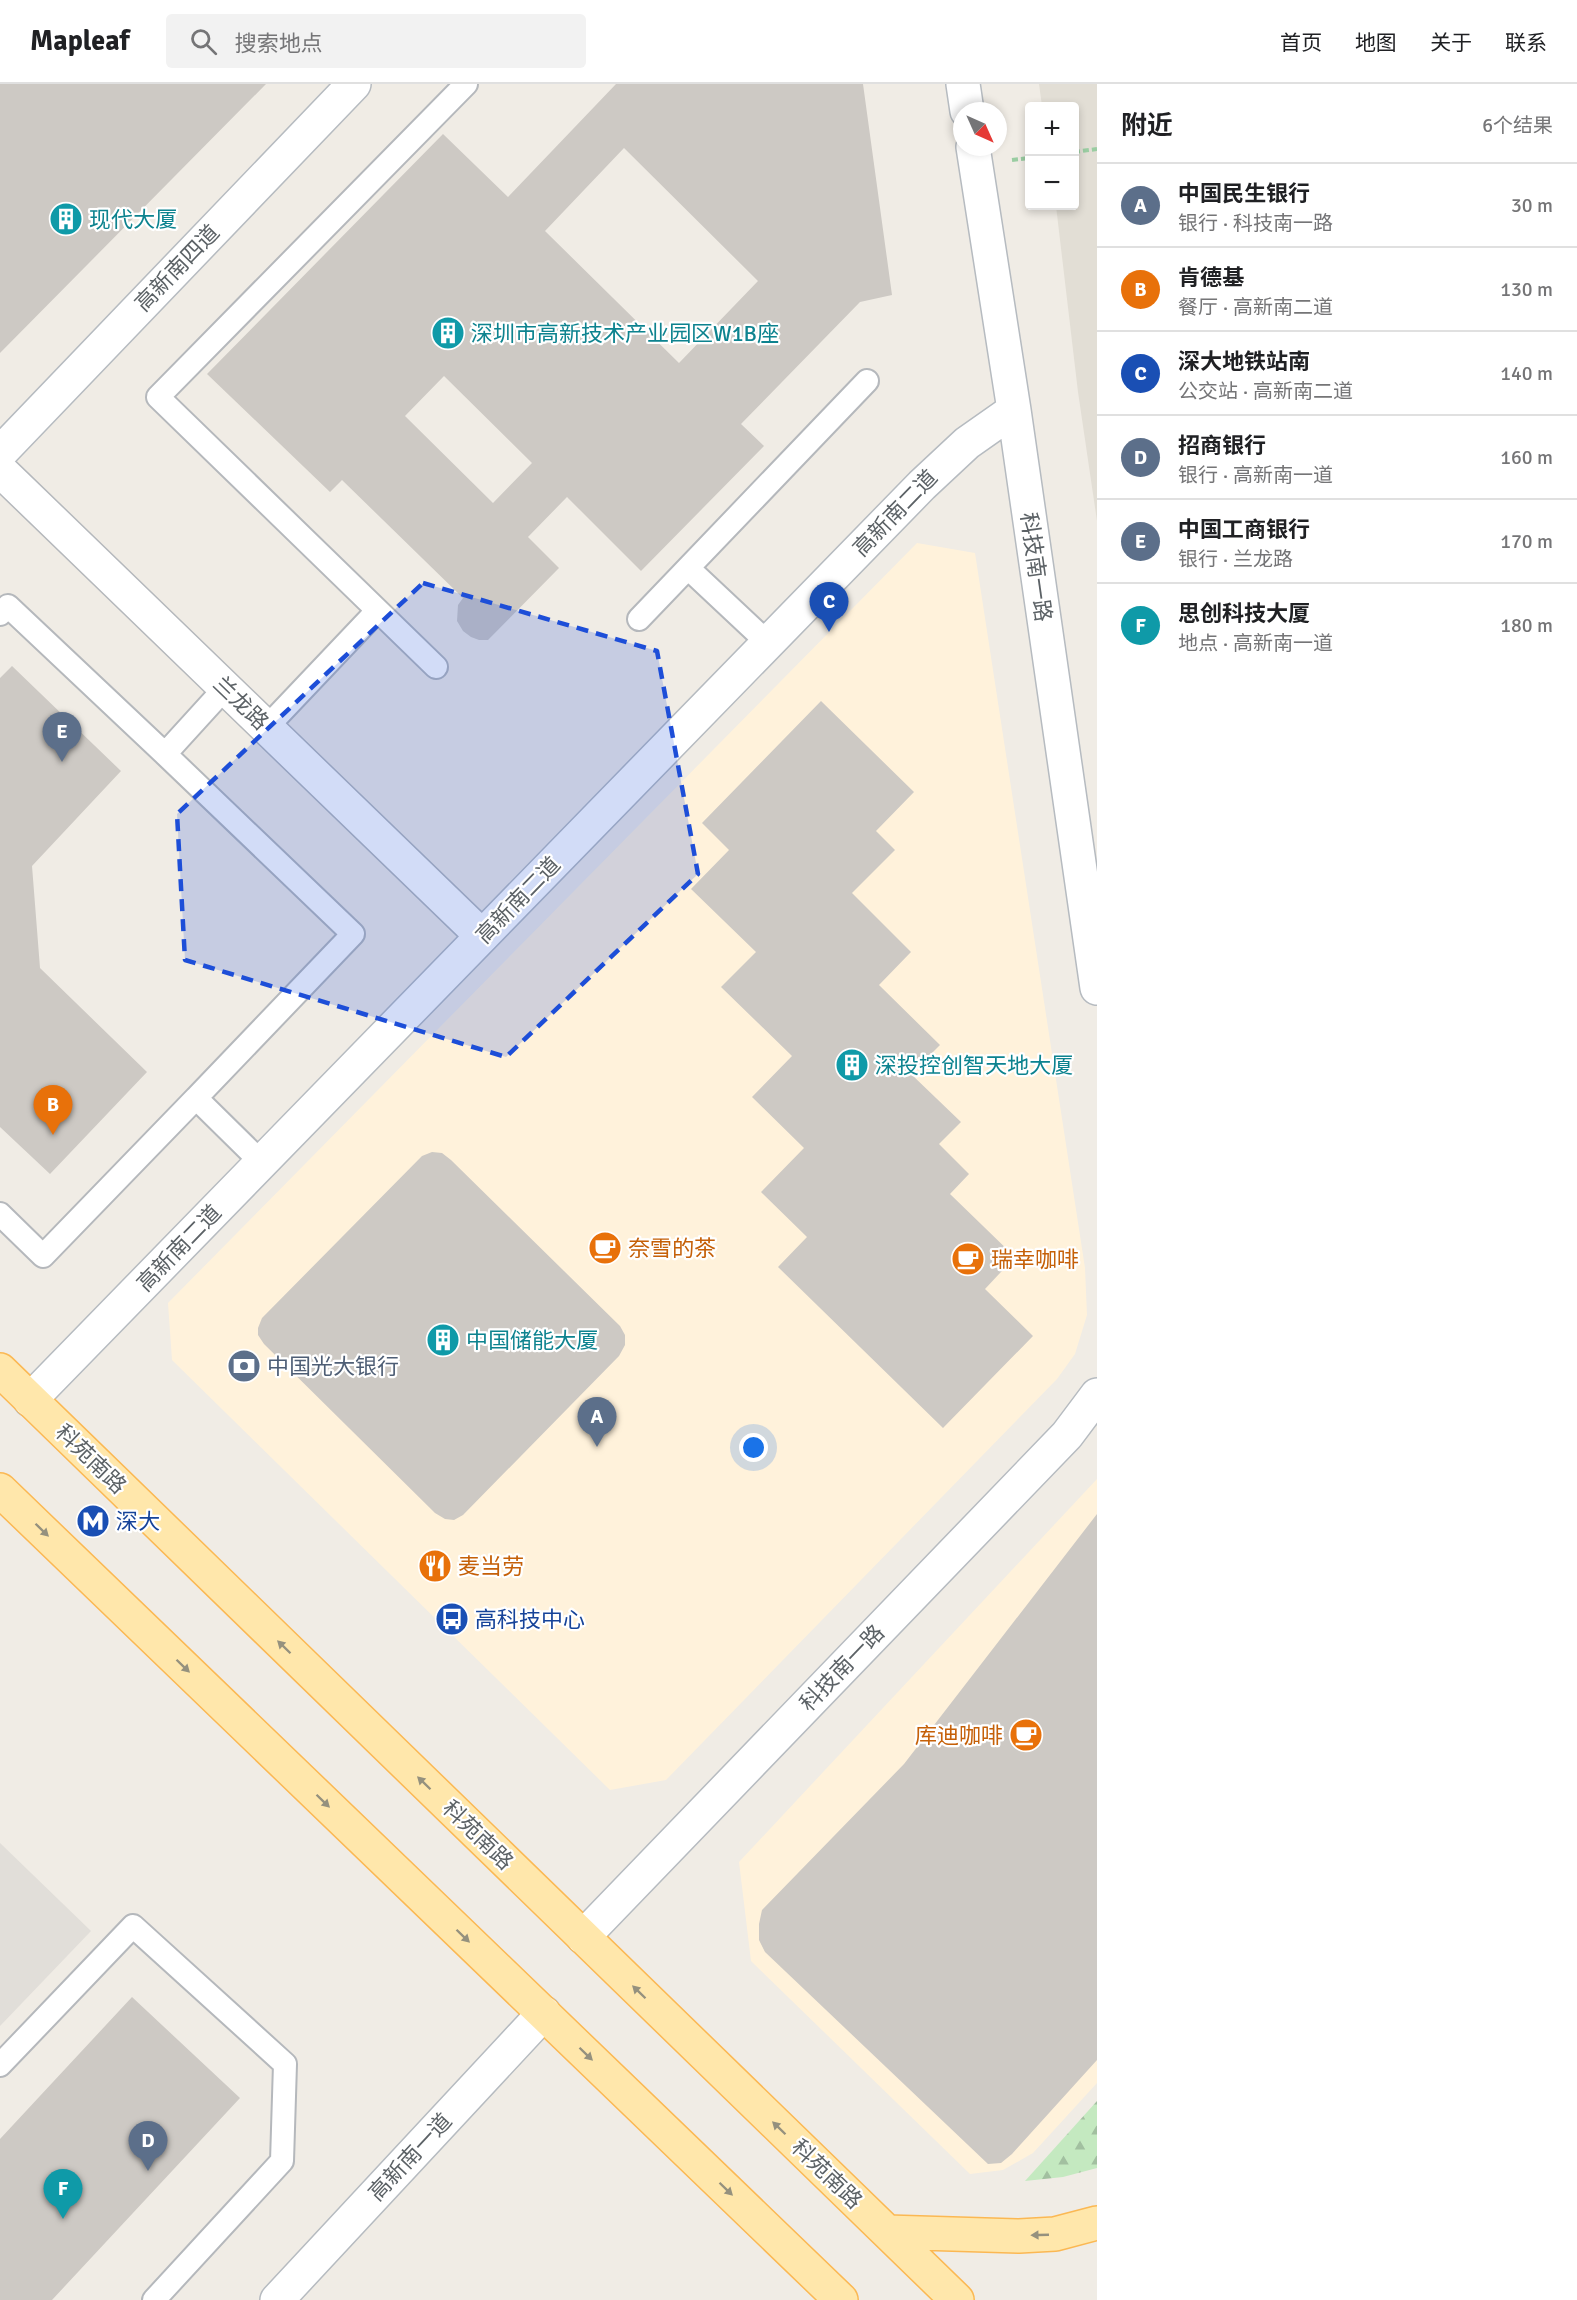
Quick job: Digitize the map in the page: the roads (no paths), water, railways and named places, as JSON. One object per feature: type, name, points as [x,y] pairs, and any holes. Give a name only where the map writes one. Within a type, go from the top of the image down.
[{"type":"main road","name":"科苑南路","points":[[0,1370],[957,2300]]},
{"type":"main road","points":[[0,1490],[841,2300]]},
{"type":"main road","points":[[887,2232],[1019,2236],[1056,2234],[1097,2223]]},
{"type":"street","name":"高新南四道","points":[[0,453],[354,84]]},
{"type":"street","points":[[963,84],[966,102]]},
{"type":"street","name":"科技南一路","points":[[974,156],[1014,410],[1097,988]]},
{"type":"street","name":"高新南二道","points":[[30,1400],[944,464],[967,442],[1014,410]]},
{"type":"street","name":"兰龙路","points":[[0,470],[482,936]]},
{"type":"street","name":"科技南一路","points":[[583,1937],[1058,1443],[1097,1395]]},
{"type":"street","name":"高新南一道","points":[[277,2300],[544,2013]]},
{"type":"lane","points":[[436,667],[158,397],[466,84]]},
{"type":"lane","points":[[639,619],[867,381]]},
{"type":"lane","points":[[688,567],[768,643]]},
{"type":"lane","points":[[0,614],[8,606],[353,934],[43,1256],[0,1214]]},
{"type":"lane","points":[[267,727],[377,611]]},
{"type":"lane","points":[[165,754],[226,687]]},
{"type":"lane","points":[[195,1098],[262,1163]]},
{"type":"lane","points":[[0,2065],[134,1926],[285,2064],[282,2161],[154,2300]]},
{"type":"place","name":"现代大厦","points":[[66,219]]},
{"type":"place","name":"深圳市高新技术产业园区W1B座","points":[[448,333]]},
{"type":"place","name":"深大地铁站南","points":[[829,632]]},
{"type":"place","name":"中国工商银行","points":[[62,762]]},
{"type":"place","name":"深投控创智天地大厦","points":[[852,1065]]},
{"type":"place","name":"肯德基","points":[[53,1135]]},
{"type":"place","name":"奈雪的茶","points":[[605,1248]]},
{"type":"place","name":"瑞幸咖啡","points":[[968,1259]]},
{"type":"place","name":"中国储能大厦","points":[[443,1340]]},
{"type":"place","name":"中国光大银行","points":[[244,1366]]},
{"type":"place","name":"中国民生银行","points":[[597,1447]]},
{"type":"place","name":"深大","points":[[93,1521]]},
{"type":"place","name":"麦当劳","points":[[435,1566]]},
{"type":"place","name":"高科技中心","points":[[452,1619]]},
{"type":"place","name":"库迪咖啡","points":[[1026,1735]]},
{"type":"place","name":"招商银行","points":[[148,2171]]},
{"type":"place","name":"思创科技大厦","points":[[63,2219]]}]
